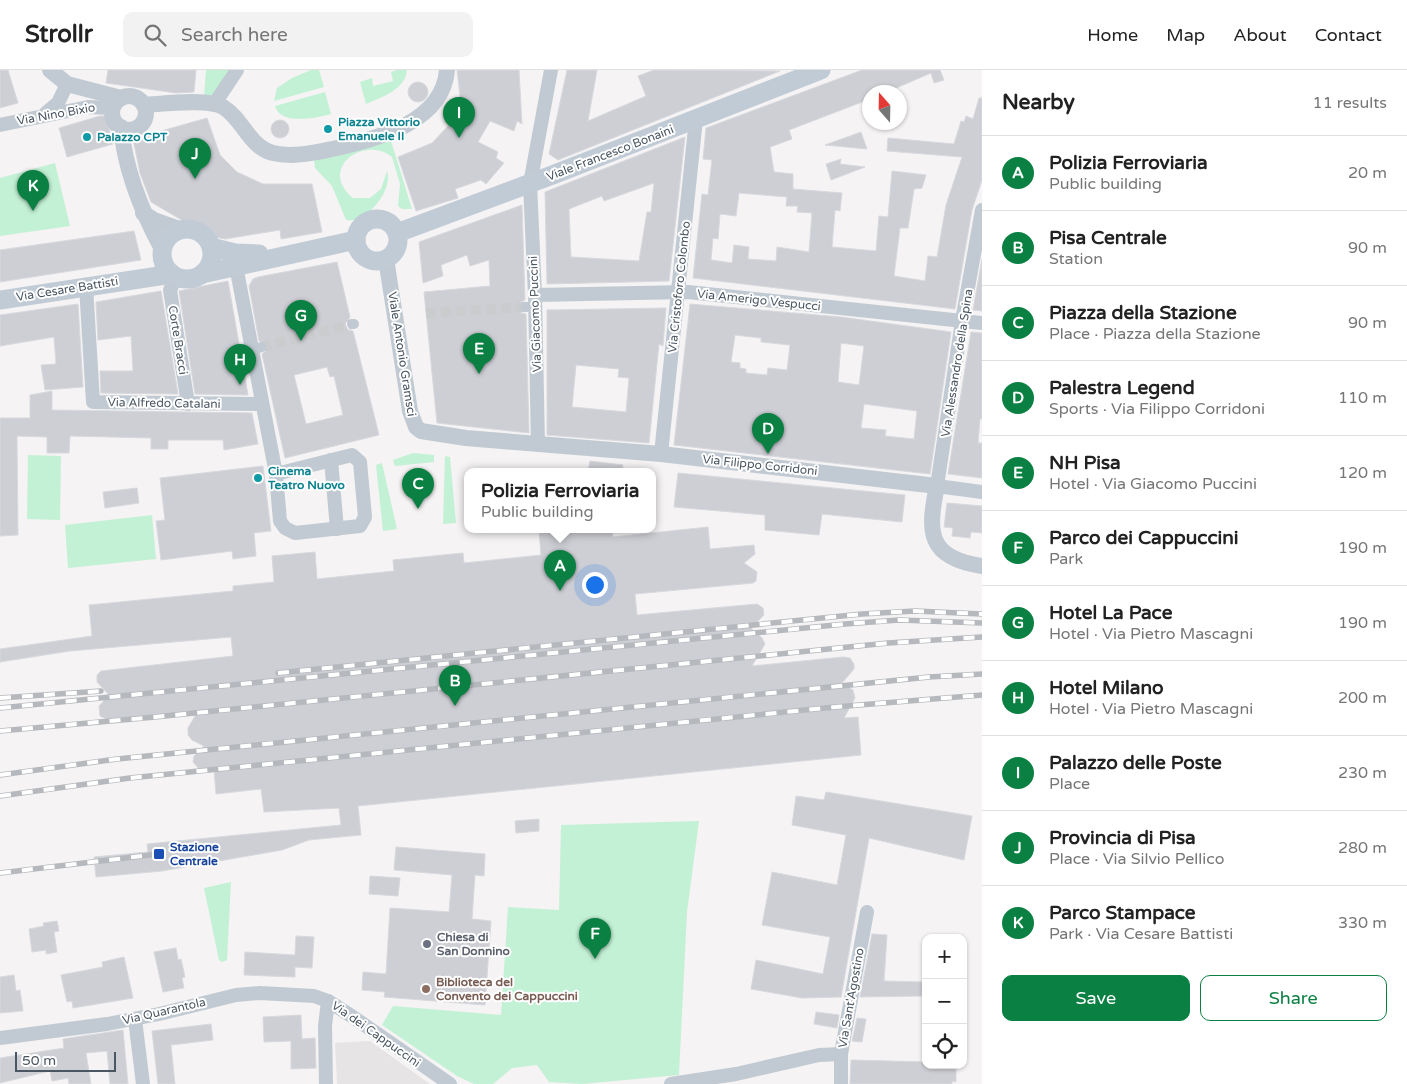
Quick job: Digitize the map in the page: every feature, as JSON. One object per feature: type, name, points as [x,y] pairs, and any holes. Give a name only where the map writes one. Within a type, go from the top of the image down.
[{"type":"main road","name":"Viale Francesco Bonaini","points":[[397,233],[530,184],[821,70]]},
{"type":"main road","points":[[380,219],[388,222],[397,233],[398,245],[386,259],[376,261],[366,258],[359,250],[356,240],[360,227],[371,220],[380,219]]},
{"type":"main road","points":[[202,274],[210,262],[211,247],[203,235],[197,231],[182,230],[169,236],[168,265],[190,279],[202,274],[236,266],[356,240]]},
{"type":"main road","points":[[211,247],[246,254],[288,254]]},
{"type":"main road","name":"Via Cesare Battisti","points":[[0,300],[134,279],[168,265]]},
{"type":"street","points":[[215,103],[237,70]]},
{"type":"street","points":[[144,105],[215,103],[228,111],[262,148],[282,154],[305,154],[369,139],[408,124],[434,102],[444,88],[447,70]]},
{"type":"street","name":"Via Giacomo Puccini","points":[[538,444],[529,303],[530,184],[551,70]]},
{"type":"street","points":[[53,71],[67,84],[117,103],[136,97],[144,105],[146,115],[142,124],[133,129],[121,128]]},
{"type":"street","points":[[43,115],[58,103],[67,84]]},
{"type":"street","points":[[117,103],[113,119],[121,128],[124,149],[143,213],[168,265]]},
{"type":"street","name":"Via Nino Bixio","points":[[0,125],[88,106],[117,103]]},
{"type":"street","name":"Via Cristoforo Colombo","points":[[662,454],[696,119]]},
{"type":"street","name":"Via Alessandro della Spina","points":[[937,486],[962,321],[982,210]]},
{"type":"street","points":[[143,213],[154,220],[182,230]]},
{"type":"street","name":"Viale Antonio Gramsci","points":[[386,259],[412,420],[416,428],[426,434],[538,444]]},
{"type":"street","name":"Corte Bracci","points":[[168,265],[170,290],[188,404]]},
{"type":"street","points":[[236,266],[276,474],[280,521],[295,534],[360,526],[365,517],[360,462],[352,454],[276,474]]},
{"type":"street","name":"Via Alfredo Catalani","points":[[86,286],[92,402],[262,404]]},
{"type":"street","name":"Via Amerigo Vespucci","points":[[529,303],[678,292],[982,323]]},
{"type":"street","name":"Via Filippo Corridoni","points":[[538,444],[662,454],[982,492]]},
{"type":"street","points":[[331,460],[337,529]]},
{"type":"street","points":[[937,486],[932,526],[938,546],[956,561],[982,566]]},
{"type":"street","name":"Via Sant'Agostino","points":[[841,1084],[842,1054],[867,912]]},
{"type":"street","name":"Via Quarantola","points":[[0,1038],[135,1019],[221,997],[249,993],[314,996],[328,1001]]},
{"type":"street","points":[[326,1084],[325,1026],[328,1001]]},
{"type":"street","name":"Via dei Cappuccini","points":[[328,1001],[450,1084]]},
{"type":"street","points":[[135,1019],[143,1084]]},
{"type":"street","points":[[672,1084],[756,1070],[810,1057],[842,1054]]},
{"type":"shaded area","points":[[370,1041],[430,1084],[337,1084],[335,1043]]},
{"type":"green space","points":[[206,70],[230,70],[213,95],[204,96]]},
{"type":"green space","points":[[311,70],[319,70],[324,87],[274,101],[277,88],[292,78]]},
{"type":"green space","points":[[407,70],[402,83],[392,92],[366,104],[360,82],[372,78],[373,86],[393,81],[391,72]]},
{"type":"green space","points":[[325,92],[331,114],[299,119],[291,118],[278,112],[275,106]]},
{"type":"green space","points":[[391,141],[412,209],[402,209],[398,206],[400,184],[392,157],[381,151],[369,150],[358,152],[342,166],[340,176],[343,187],[353,198],[370,198],[381,189],[387,171],[386,187],[382,196],[369,212],[354,220],[346,220],[332,186],[315,168],[314,159]]},
{"type":"green space","points":[[55,163],[70,226],[0,236],[0,178]]},
{"type":"green space","points":[[413,453],[434,455],[434,462],[395,466],[393,460]]},
{"type":"green space","points":[[28,455],[61,456],[60,520],[27,519]]},
{"type":"green space","points":[[445,456],[450,457],[456,523],[443,524]]},
{"type":"green space","points":[[382,463],[397,529],[383,531],[376,465]]},
{"type":"green space","points":[[152,515],[156,559],[68,568],[65,525]]},
{"type":"green space","points":[[699,821],[687,912],[679,1075],[582,1084],[549,1082],[537,1065],[512,1068],[493,1084],[474,1084],[457,1076],[382,1025],[393,1006],[501,1015],[508,907],[559,910],[561,825]]},
{"type":"green space","points":[[231,882],[227,960],[222,962],[219,960],[204,888]]},
{"type":"water","points":[[414,471],[422,474],[425,482],[422,490],[414,493],[406,490],[403,482],[406,474]]},
{"type":"building","points":[[0,70],[8,70],[18,103],[0,108]]},
{"type":"building","points":[[108,70],[196,70],[194,92],[176,93],[106,83]]},
{"type":"building","points":[[457,70],[519,70],[522,124],[517,121],[514,131],[490,121],[478,142],[498,152],[496,158],[504,163],[486,184],[481,180],[455,189],[458,198],[416,211],[398,157],[432,143],[451,123],[460,96]]},
{"type":"building","points":[[567,70],[597,70],[588,121],[646,96],[638,76],[654,70],[780,71],[558,160],[549,154]]},
{"type":"building","points":[[862,70],[940,70],[944,80],[934,83],[931,73],[903,85],[862,85],[862,102],[789,130],[792,139],[770,147],[774,172],[793,174],[793,189],[842,193],[840,211],[835,210],[832,247],[876,251],[879,216],[888,217],[892,171],[926,175],[922,188],[914,189],[908,228],[900,228],[894,276],[925,281],[928,256],[937,257],[946,205],[962,157],[887,151],[888,138],[954,144],[961,121],[964,122],[966,116],[973,119],[979,98],[982,98],[982,180],[972,210],[955,309],[693,278],[702,194],[708,195],[712,160],[703,159],[706,128]],"holes":[[[739,193],[787,197],[786,206],[798,206],[797,212],[812,213],[809,252],[777,247],[776,261],[748,259],[749,247],[734,245],[732,263],[711,260],[713,238],[718,239],[720,214],[736,216]]]},
{"type":"building","points":[[418,82],[425,85],[428,92],[425,99],[418,102],[411,99],[408,92],[411,85]]},
{"type":"building","name":"Palazzo CPT","points":[[106,116],[113,144],[67,157],[59,128]]},
{"type":"building","points":[[207,118],[220,155],[237,172],[263,184],[312,184],[322,232],[281,239],[280,230],[225,239],[209,236],[151,202],[140,173],[133,139]]},
{"type":"building","points":[[276,120],[284,120],[289,125],[287,136],[276,138],[271,133],[271,125]]},
{"type":"building","points":[[861,132],[867,149],[825,145]]},
{"type":"building","points":[[685,137],[669,281],[547,284],[545,192]],"holes":[[[654,183],[651,212],[647,212],[639,261],[571,257],[569,209],[602,196],[604,201]]]},
{"type":"building","points":[[841,159],[840,164],[865,167],[831,180],[826,164]]},
{"type":"building","points":[[522,205],[525,300],[519,303],[518,307],[521,313],[526,314],[529,433],[437,423],[424,292],[490,286],[489,260],[470,266],[467,255],[441,265],[443,276],[423,283],[419,242]]},
{"type":"building","points":[[134,231],[141,260],[0,282],[0,250]]},
{"type":"building","points":[[982,259],[982,311],[973,310]]},
{"type":"building","points":[[337,262],[350,317],[345,324],[348,330],[353,331],[379,435],[285,458],[262,354],[267,350],[267,344],[259,341],[249,286],[253,279]],"holes":[[[327,367],[330,377],[334,376],[343,415],[306,424],[294,375]]]},
{"type":"building","points":[[228,281],[248,395],[195,394],[179,291]]},
{"type":"building","points":[[161,291],[178,394],[101,393],[100,371],[133,371],[131,336],[98,340],[96,302]]},
{"type":"building","points":[[78,304],[83,387],[45,390],[41,365],[56,364],[54,337],[0,346],[0,315]]},
{"type":"building","points":[[690,304],[841,317],[951,332],[930,474],[674,445]],"holes":[[[735,335],[761,338],[761,342],[790,345],[787,370],[768,368],[767,375],[746,373],[746,369],[740,368],[740,363],[731,362]],[[841,343],[864,346],[859,385],[838,382]],[[864,404],[917,411],[914,439],[885,436],[886,430],[861,428]]]},
{"type":"building","points":[[666,308],[663,346],[659,344],[649,443],[547,435],[547,310]],"holes":[[[576,365],[619,369],[618,377],[629,378],[626,412],[572,407]]]},
{"type":"building","points":[[971,332],[982,333],[982,419],[980,419],[978,443],[982,443],[982,478],[948,474]]},
{"type":"building","points":[[52,391],[52,410],[252,413],[258,444],[224,450],[223,440],[168,440],[168,449],[151,449],[151,438],[70,436],[69,453],[47,453],[47,437],[17,436],[18,535],[0,536],[0,418],[30,418],[30,395]]},
{"type":"building","points":[[590,461],[623,465],[623,468],[589,468]]},
{"type":"building","points":[[263,466],[271,531],[254,533],[256,556],[233,559],[232,551],[161,560],[156,521],[165,520],[160,478]]},
{"type":"building","points":[[678,473],[905,495],[902,522],[822,514],[819,535],[765,530],[765,515],[674,507]]},
{"type":"building","points":[[137,488],[139,503],[105,508],[103,492]]},
{"type":"building","points":[[947,503],[982,506],[982,533],[971,532],[970,538],[952,536],[953,528],[944,527]]},
{"type":"building","points":[[708,527],[710,549],[754,545],[755,554],[744,563],[757,572],[756,581],[753,583],[635,594],[637,615],[757,604],[763,608],[764,615],[751,628],[762,638],[765,644],[752,666],[843,657],[850,658],[854,664],[854,669],[842,683],[853,690],[855,698],[844,718],[858,717],[861,755],[358,806],[361,835],[309,840],[282,850],[162,871],[96,877],[94,857],[148,852],[147,844],[341,825],[339,808],[264,812],[261,789],[216,794],[214,769],[199,769],[193,762],[194,756],[204,746],[192,740],[188,735],[188,728],[198,711],[108,720],[100,716],[99,706],[109,695],[97,682],[97,675],[101,671],[233,656],[231,637],[70,651],[0,662],[0,649],[92,636],[89,605],[233,591],[233,586],[274,582],[272,556],[315,552],[317,579],[394,571],[393,560],[463,553],[464,563],[541,555],[539,533],[612,533],[613,537]]},
{"type":"building","points":[[826,792],[972,816],[964,860],[869,838],[841,997],[802,998],[751,989],[756,960],[823,974],[830,937],[762,925],[772,872],[837,885],[846,835],[792,825],[796,796],[824,800]]},
{"type":"building","points":[[539,819],[539,831],[516,833],[515,821]]},
{"type":"building","points":[[396,847],[485,854],[484,876],[475,875],[472,919],[491,921],[485,1005],[384,997],[385,992],[362,990],[363,972],[386,974],[390,908],[449,912],[452,875],[394,870]]},
{"type":"building","points":[[370,876],[400,878],[398,896],[369,894]]},
{"type":"building","points":[[57,921],[59,931],[54,932],[57,952],[46,954],[46,950],[32,952],[29,929],[44,926],[43,923]]},
{"type":"building","points":[[872,934],[887,935],[884,981],[922,982],[922,996],[860,997]]},
{"type":"building","points":[[296,936],[314,937],[312,968],[295,967],[295,977],[244,975],[245,952],[295,955]]},
{"type":"building","points":[[176,948],[178,960],[181,959],[185,977],[182,978],[184,988],[163,992],[154,952]]},
{"type":"building","points":[[124,957],[133,998],[73,1008],[72,1001],[67,1002],[61,975],[103,967],[102,962]]},
{"type":"building","points":[[14,975],[16,991],[20,990],[23,1011],[0,1013],[0,977]]},
{"type":"building","points":[[816,1012],[839,1015],[837,1028],[814,1024]]},
{"type":"building","points":[[301,1015],[302,1039],[315,1038],[316,1068],[291,1069],[291,1041],[264,1042],[263,1017]]},
{"type":"building","points":[[857,1018],[866,1019],[862,1042],[852,1041]]},
{"type":"building","points":[[211,1024],[213,1040],[171,1045],[175,1084],[158,1084],[152,1031]]},
{"type":"building","points":[[123,1030],[128,1084],[110,1084],[107,1051],[86,1053],[91,1084],[69,1084],[68,1078],[52,1081],[50,1071],[0,1083],[0,1058],[64,1048],[63,1039]]},
{"type":"building","points":[[851,1060],[922,1062],[922,1069],[956,1069],[956,1082],[952,1081],[952,1084],[850,1084]]},
{"type":"tunnel","points":[[426,313],[525,307]]},
{"type":"tunnel","points":[[261,347],[352,324]]},
{"type":"railway","points":[[278,673],[862,614],[915,611],[982,614]]},
{"type":"railway","points":[[0,708],[845,624],[899,620],[982,623]]},
{"type":"railway","points":[[0,731],[888,643],[982,637]]},
{"type":"railway","points":[[0,775],[117,759],[929,677],[982,674]]},
{"type":"railway","points":[[0,698],[101,691]]},
{"type":"railway","points":[[0,796],[130,778],[835,707],[982,695]]},
{"type":"railway","points":[[0,873],[159,854]]},
{"type":"place","name":"Piazza Vittorio Emanuele II","points":[[328,129]]},
{"type":"place","name":"Palazzo CPT","points":[[87,137]]},
{"type":"place","name":"Palazzo delle Poste","points":[[459,138]]},
{"type":"place","name":"Provincia di Pisa","points":[[195,179]]},
{"type":"place","name":"Parco Stampace","points":[[33,211]]},
{"type":"place","name":"Hotel La Pace","points":[[301,341]]},
{"type":"place","name":"NH Pisa","points":[[479,374]]},
{"type":"place","name":"Hotel Milano","points":[[240,385]]},
{"type":"place","name":"Palestra Legend","points":[[768,454]]},
{"type":"place","name":"Cinema Teatro Nuovo","points":[[258,478]]},
{"type":"place","name":"Piazza della Stazione","points":[[418,509]]},
{"type":"place","name":"Polizia Ferroviaria","points":[[560,591]]},
{"type":"place","name":"Pisa Centrale","points":[[455,706]]},
{"type":"place","name":"Stazione Centrale","points":[[159,854]]},
{"type":"place","name":"Chiesa di San Donnino","points":[[427,944]]},
{"type":"place","name":"Parco dei Cappuccini","points":[[595,959]]},
{"type":"place","name":"Biblioteca del Convento dei Cappuccini","points":[[426,989]]}]
